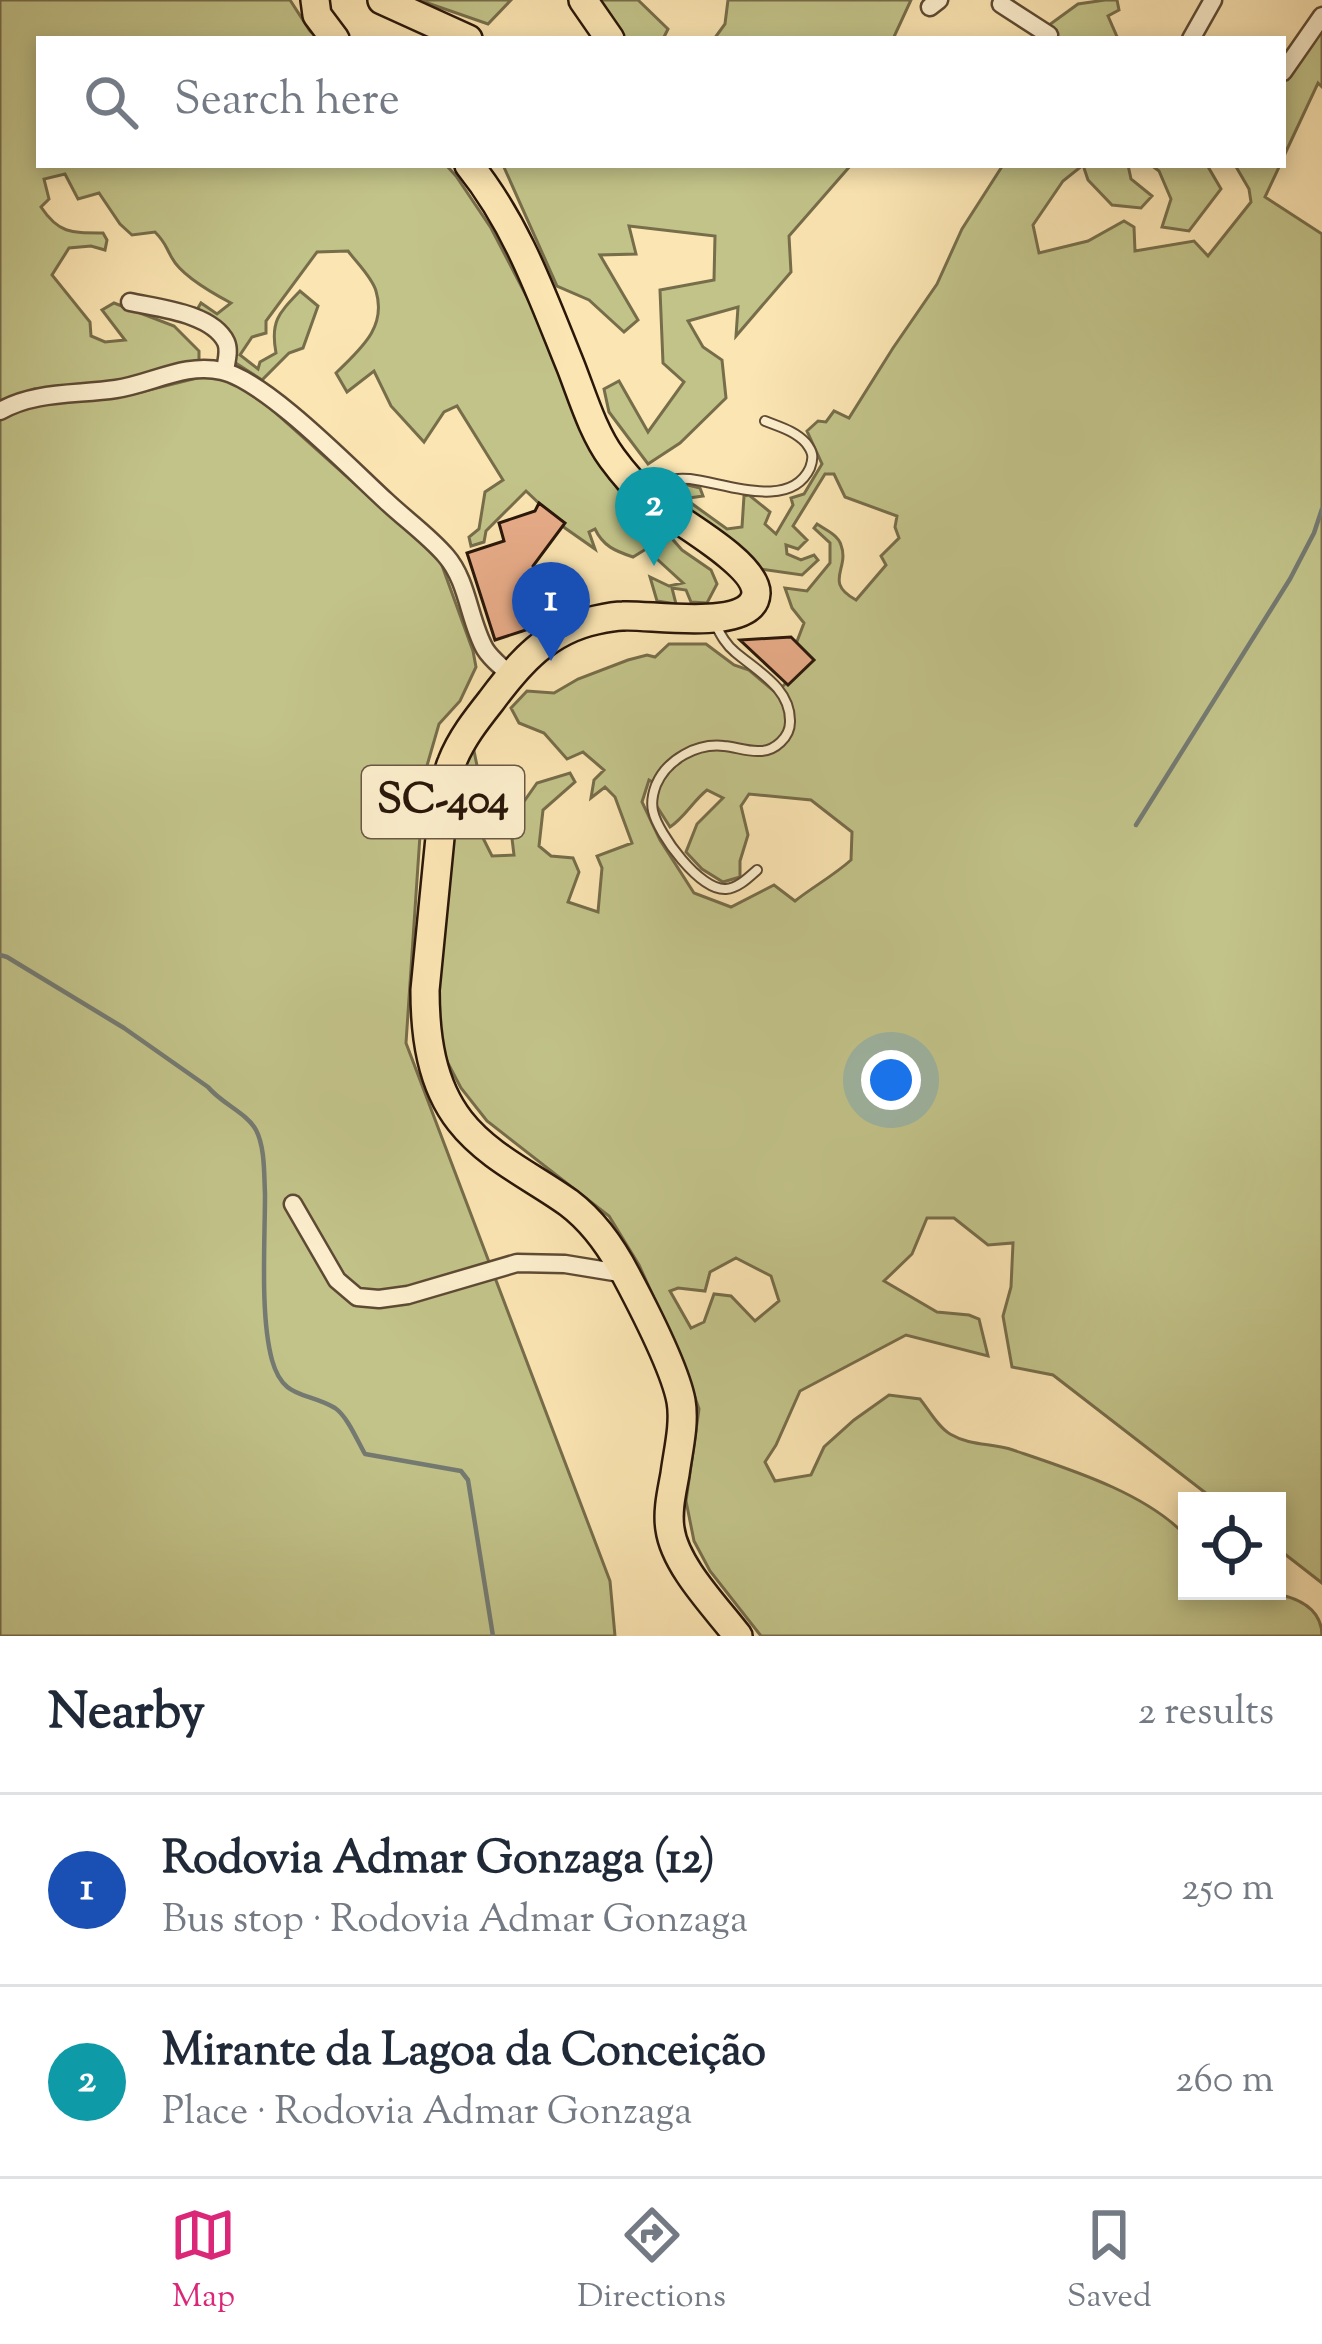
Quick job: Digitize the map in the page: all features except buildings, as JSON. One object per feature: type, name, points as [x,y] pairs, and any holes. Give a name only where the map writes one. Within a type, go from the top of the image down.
[{"type":"main road","points":[[315,0],[316,15],[333,36]]},
{"type":"main road","points":[[382,0],[461,36]]},
{"type":"main road","points":[[583,0],[608,36]]},
{"type":"main road","points":[[472,168],[519,241],[607,451],[647,498],[748,573],[754,584],[753,604],[712,619]]},
{"type":"main road","name":"SC-404","points":[[712,619],[621,616],[567,628],[543,642],[510,674],[463,739],[450,766],[444,797],[425,1017],[432,1064],[459,1120],[499,1156],[593,1224],[626,1274],[681,1402],[670,1508],[676,1550],[738,1636]]},
{"type":"street","points":[[1193,36],[1213,0]]},
{"type":"street","points":[[997,1],[1049,35]]},
{"type":"street","points":[[1286,68],[1322,16]]},
{"type":"street","points":[[130,302],[191,315],[217,331],[228,349],[225,371]]},
{"type":"street","points":[[0,411],[39,397],[118,389],[203,368],[242,379],[281,406],[447,556],[482,645],[510,674]]},
{"type":"street","points":[[293,1204],[337,1280],[357,1297],[408,1294],[517,1263],[565,1264],[626,1274]]},
{"type":"lane","points":[[637,487],[688,479],[769,492],[787,490],[804,479],[813,462],[812,450],[799,434],[766,421]]},
{"type":"lane","points":[[712,619],[724,642],[769,678],[784,699],[791,723],[773,749],[758,752],[718,745],[691,749],[665,769],[652,797],[652,809],[666,839],[707,883],[729,889],[757,870]]},
{"type":"green space","points":[[0,0],[290,0],[316,36],[36,36],[36,168],[449,168],[491,228],[542,326],[600,464],[630,506],[660,525],[682,550],[711,570],[717,584],[707,603],[691,602],[686,590],[672,588],[676,604],[657,601],[650,577],[669,586],[683,583],[646,549],[633,557],[606,544],[595,529],[589,532],[595,549],[526,491],[486,531],[484,542],[471,546],[469,537],[479,529],[485,492],[503,480],[457,406],[444,412],[424,442],[391,406],[374,371],[347,392],[336,373],[369,337],[378,316],[374,286],[348,251],[317,252],[266,321],[266,333],[252,337],[240,355],[258,369],[260,362],[276,353],[278,318],[300,291],[318,306],[303,348],[289,353],[262,380],[231,360],[195,313],[201,303],[217,314],[231,303],[183,271],[155,232],[132,235],[99,193],[78,199],[65,174],[44,179],[49,199],[41,207],[60,227],[103,233],[107,240],[105,250],[69,248],[52,275],[90,322],[91,336],[105,342],[125,340],[102,310],[114,303],[174,326],[199,351],[199,365],[124,383],[34,389],[0,402]]},
{"type":"green space","points":[[419,0],[511,0],[488,24]]},
{"type":"green space","points":[[595,0],[638,0],[668,29],[664,36],[619,36]]},
{"type":"green space","points":[[728,0],[911,0],[894,36],[716,36],[725,24]]},
{"type":"green space","points":[[1117,0],[1119,10],[1108,16],[1117,36],[1057,36],[1049,25],[1078,4]]},
{"type":"green space","points":[[1322,27],[1322,87],[1318,83],[1286,152],[1286,80]]},
{"type":"green space","points":[[504,168],[848,168],[789,236],[791,272],[736,336],[738,307],[688,321],[703,347],[722,360],[726,398],[680,443],[648,464],[609,412],[604,389],[619,381],[648,432],[684,382],[663,363],[660,290],[714,280],[715,236],[629,226],[636,254],[600,255],[638,320],[624,332],[589,300],[557,286]]},
{"type":"green space","points":[[1001,168],[1079,168],[1063,181],[1033,225],[1039,253],[1088,241],[1124,221],[1134,227],[1135,251],[1194,241],[1208,256],[1251,202],[1237,168],[1279,168],[1265,197],[1322,234],[1322,1583],[1286,1555],[1286,1492],[1204,1492],[1053,1375],[1012,1367],[1003,1316],[1011,1287],[1013,1243],[988,1245],[954,1218],[927,1218],[912,1254],[884,1281],[937,1312],[979,1319],[988,1356],[906,1335],[800,1391],[765,1462],[775,1481],[811,1475],[824,1447],[889,1395],[920,1399],[942,1427],[958,1438],[1013,1450],[1082,1474],[1129,1495],[1170,1521],[1178,1529],[1178,1600],[1289,1597],[1318,1618],[1322,1636],[761,1636],[710,1571],[694,1541],[686,1501],[699,1409],[639,1265],[609,1216],[487,1121],[461,1088],[441,1050],[433,1015],[454,797],[466,756],[473,746],[483,795],[475,800],[489,829],[483,838],[492,856],[514,855],[508,805],[520,807],[537,783],[570,773],[575,782],[543,810],[539,846],[551,856],[573,858],[579,872],[568,902],[598,912],[602,868],[597,856],[632,843],[615,797],[605,787],[591,798],[594,780],[604,770],[583,752],[567,759],[544,733],[519,723],[511,708],[527,691],[554,693],[628,660],[655,657],[669,644],[706,644],[776,693],[809,660],[796,644],[804,623],[785,588],[807,591],[830,563],[830,543],[814,528],[817,524],[839,541],[843,554],[839,581],[856,600],[886,565],[881,556],[899,538],[897,516],[845,497],[834,474],[825,474],[793,526],[807,540],[798,549],[786,545],[787,554],[801,560],[814,555],[818,560],[802,575],[761,569],[664,489],[668,480],[700,488],[703,496],[689,498],[691,503],[727,529],[742,527],[744,496],[749,495],[770,512],[765,524],[776,534],[793,505],[791,498],[804,494],[822,464],[807,431],[818,421],[826,422],[834,411],[849,418],[937,284],[962,229]],"holes":[[[649,780],[658,785],[656,805],[670,827],[707,790],[723,798],[697,824],[686,852],[723,882],[740,877],[748,835],[741,806],[749,794],[811,800],[852,832],[851,860],[795,901],[774,885],[731,907],[694,893],[642,802]],[[736,1258],[771,1276],[779,1301],[755,1321],[731,1296],[714,1294],[704,1322],[691,1328],[670,1291],[705,1291],[710,1272]]]},
{"type":"green space","points":[[1084,168],[1129,168],[1131,179],[1152,196],[1141,208],[1112,205],[1088,180]]},
{"type":"green space","points":[[1155,168],[1209,168],[1221,189],[1189,231],[1162,227],[1171,199]]},
{"type":"green space","points":[[205,376],[230,380],[269,407],[440,560],[473,651],[476,667],[460,701],[439,724],[424,776],[406,1043],[610,1581],[615,1636],[0,1636],[0,418],[42,402],[133,394]]},
{"type":"waterway","points":[[1136,825],[1290,579],[1322,509]]},
{"type":"waterway","points":[[0,955],[124,1028],[252,1124],[264,1161],[266,1322],[277,1373],[297,1393],[335,1408],[365,1454],[461,1471],[468,1480],[493,1636]]},
{"type":"place","name":"Mirante da Lagoa da Conceição","points":[[654,566]]},
{"type":"place","name":"Rodovia Admar Gonzaga (12)","points":[[551,661]]}]
